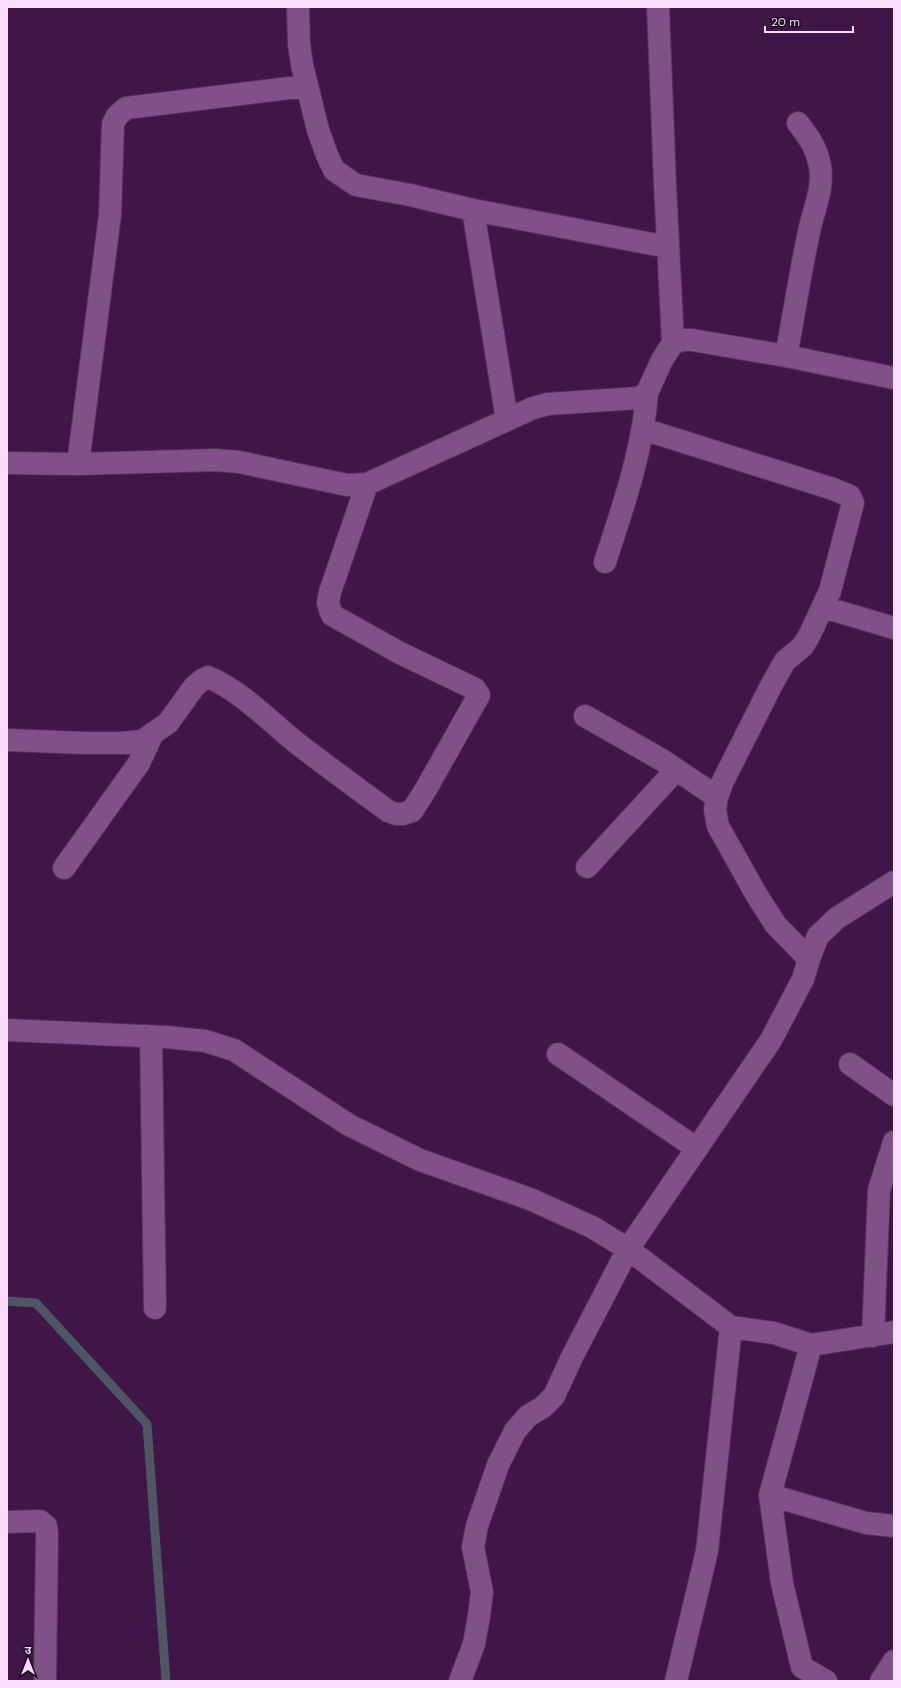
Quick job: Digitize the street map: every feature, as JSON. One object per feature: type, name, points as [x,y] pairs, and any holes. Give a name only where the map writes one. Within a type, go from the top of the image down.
[{"type":"street","points":[[298,7],[299,44],[306,86],[326,155],[334,170],[356,185],[410,195],[473,210],[668,247]]},
{"type":"street","points":[[605,562],[630,480],[643,429],[647,392],[662,360],[673,343],[658,7]]},
{"type":"street","points":[[78,464],[110,215],[113,124],[117,116],[126,108],[306,86]]},
{"type":"street","points":[[786,356],[809,231],[819,196],[820,167],[814,145],[798,123]]},
{"type":"street","points":[[473,210],[506,420]]},
{"type":"street","points":[[673,343],[682,340],[692,340],[786,356],[894,378]]},
{"type":"street","points":[[7,463],[78,464],[215,460],[239,462],[347,485],[367,484],[533,408],[548,404],[638,398],[647,392]]},
{"type":"street","points":[[643,429],[833,489],[850,496],[853,503],[830,591],[823,607],[803,646],[785,661],[771,686],[717,797],[715,810],[718,826],[752,887],[775,924],[809,959]]},
{"type":"street","points":[[7,740],[121,743],[142,741],[168,723],[194,688],[202,680],[208,677],[223,683],[251,704],[298,744],[388,811],[396,814],[403,814],[412,811],[479,695],[475,689],[400,653],[332,615],[328,603],[330,592],[367,484]]},
{"type":"street","points":[[823,607],[894,628]]},
{"type":"street","points":[[585,716],[662,760],[717,797]]},
{"type":"street","points":[[64,868],[139,763],[153,733]]},
{"type":"street","points":[[587,867],[676,770]]},
{"type":"street","points":[[460,1681],[474,1644],[482,1592],[473,1547],[477,1526],[498,1465],[515,1430],[528,1416],[543,1407],[554,1396],[572,1357],[628,1249],[771,1040],[803,979],[818,936],[837,918],[894,882]]},
{"type":"street","points":[[7,1030],[151,1037],[205,1042],[234,1050],[356,1128],[420,1160],[530,1199],[592,1227],[628,1249],[731,1327],[774,1333],[811,1345],[884,1334],[879,1190],[894,1142]]},
{"type":"street","points":[[151,1037],[155,1308]]},
{"type":"street","points":[[558,1054],[696,1148]]},
{"type":"street","points":[[850,1064],[894,1095]]},
{"type":"street","points":[[676,1681],[707,1552],[731,1327]]},
{"type":"street","points":[[811,1345],[770,1495],[782,1583],[802,1666],[826,1681]]},
{"type":"street","points":[[770,1495],[866,1523],[894,1526]]},
{"type":"street","points":[[7,1522],[40,1521],[46,1526],[45,1681]]},
{"type":"street","points":[[881,1681],[894,1661]]},
{"type":"waterway","points":[[7,1301],[36,1303],[147,1424],[166,1681]]}]
